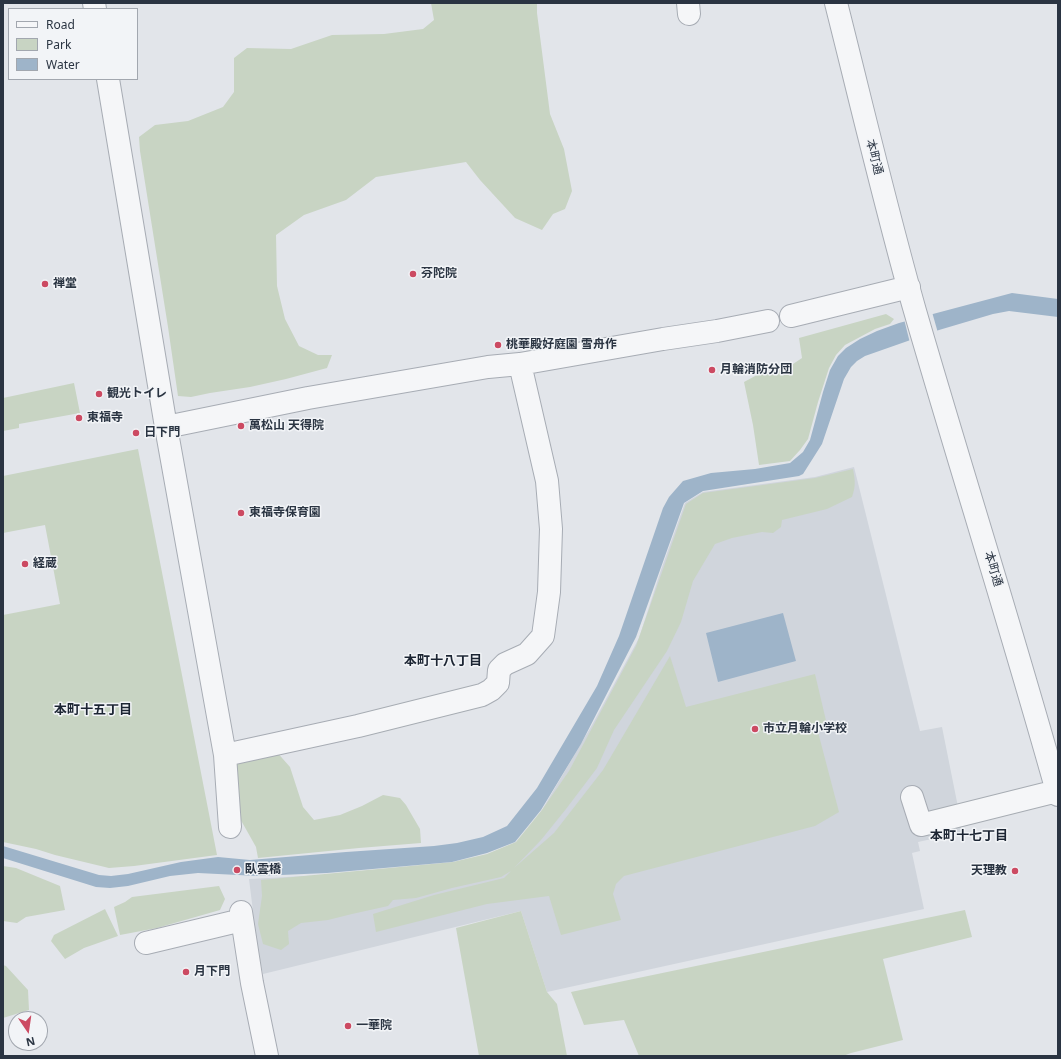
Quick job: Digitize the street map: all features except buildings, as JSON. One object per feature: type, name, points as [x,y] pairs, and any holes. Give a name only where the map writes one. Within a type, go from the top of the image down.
[{"type":"street","name":"本町通","points":[[836,3],[886,207],[1058,793]]},
{"type":"street","points":[[108,80],[166,427],[225,755],[230,827]]},
{"type":"street","points":[[791,316],[909,287]]},
{"type":"street","points":[[166,427],[308,398],[488,367],[520,364],[768,321]]},
{"type":"street","points":[[225,755],[358,726],[482,695],[491,690],[498,683],[498,670],[505,664],[527,654],[543,636],[549,592],[551,529],[547,481],[520,364]]},
{"type":"street","points":[[912,797],[921,825],[1058,793]]},
{"type":"street","points":[[146,943],[241,916],[252,983],[267,1056]]},
{"type":"shaded area","name":"市立月輪小学校","points":[[854,467],[920,731],[942,727],[963,832],[918,842],[920,851],[912,853],[924,909],[547,992],[521,911],[263,974],[250,917],[253,911],[249,879],[360,873],[453,864],[487,856],[517,843],[542,810],[592,725],[639,638],[685,503],[703,492],[815,477]]},
{"type":"green space","points":[[431,3],[537,3],[550,114],[564,149],[572,191],[565,209],[553,214],[542,230],[515,218],[480,180],[466,162],[376,177],[346,200],[304,215],[276,235],[277,286],[285,319],[299,346],[318,355],[332,355],[327,368],[250,387],[191,397],[178,396],[139,137],[155,125],[188,121],[223,107],[234,92],[234,58],[247,48],[291,49],[332,35],[384,34],[423,29],[434,20]]},
{"type":"green space","points":[[886,314],[894,319],[890,324],[875,329],[845,345],[836,355],[829,368],[808,439],[800,450],[790,461],[759,465],[753,425],[744,382],[757,375],[770,371],[788,369],[802,358],[799,338]]},
{"type":"green space","points":[[74,383],[80,413],[19,424],[19,428],[3,431],[3,398]]},
{"type":"green space","points":[[138,449],[217,855],[109,868],[3,842],[3,615],[60,604],[45,525],[3,533],[3,476]]},
{"type":"green space","points":[[853,469],[855,483],[852,497],[827,509],[782,520],[781,527],[773,533],[762,532],[732,538],[715,544],[693,581],[681,622],[667,651],[614,730],[597,768],[541,840],[514,868],[554,833],[603,770],[670,656],[686,707],[815,674],[828,729],[818,732],[839,812],[815,826],[624,876],[616,884],[613,894],[621,920],[561,935],[549,896],[487,904],[376,932],[373,914],[434,895],[504,878],[511,871],[501,877],[416,898],[393,900],[388,906],[328,920],[301,923],[288,931],[289,944],[281,950],[263,944],[258,924],[262,896],[261,880],[453,862],[487,854],[516,842],[542,810],[569,771],[636,646],[686,504],[703,493],[815,478]]},
{"type":"green space","points":[[275,750],[290,767],[303,807],[314,820],[340,815],[383,795],[400,798],[406,805],[420,829],[421,843],[258,858],[256,847],[238,815],[236,760]]},
{"type":"green space","points":[[3,866],[16,868],[60,886],[65,910],[26,917],[17,923],[3,921]]},
{"type":"green space","points":[[219,886],[225,899],[220,910],[157,928],[120,935],[114,907],[132,897]]},
{"type":"green space","points":[[105,909],[118,936],[84,948],[65,959],[51,941],[54,935]]},
{"type":"green space","points":[[965,910],[972,937],[883,959],[903,1040],[843,1056],[639,1056],[624,1020],[584,1025],[571,992]]},
{"type":"green space","points":[[521,911],[547,992],[557,1004],[567,1056],[479,1056],[456,928]]},
{"type":"green space","points":[[3,965],[6,966],[28,990],[29,1010],[8,1011],[8,1016],[3,1018]]},
{"type":"water","points":[[1012,293],[1058,299],[1058,317],[1009,311],[993,314],[939,330],[865,356],[851,367],[844,379],[822,444],[803,474],[799,476],[703,491],[684,503],[636,637],[581,744],[541,810],[515,842],[487,853],[452,862],[327,873],[258,876],[198,873],[170,876],[128,886],[110,888],[96,887],[3,858],[3,846],[99,875],[111,876],[128,874],[181,862],[218,857],[250,860],[434,846],[457,843],[483,837],[507,826],[537,788],[597,686],[619,636],[663,508],[669,497],[683,481],[711,473],[755,469],[790,463],[803,452],[810,440],[830,370],[838,356],[846,348],[860,339],[899,323]]},
{"type":"water","points":[[783,613],[796,661],[718,682],[706,633]]},
{"type":"pier","points":[[932,312],[938,333],[910,343],[904,319]]},
{"type":"place","name":"芬陀院","points":[[413,274]]},
{"type":"place","name":"禅堂","points":[[45,284]]},
{"type":"place","name":"桃華殿好庭園 雪舟作","points":[[498,345]]},
{"type":"place","name":"月輪消防分団","points":[[712,370]]},
{"type":"place","name":"観光トイレ","points":[[99,394]]},
{"type":"place","name":"東福寺","points":[[79,418]]},
{"type":"place","name":"萬松山 天得院","points":[[241,426]]},
{"type":"place","name":"日下門","points":[[136,433]]},
{"type":"place","name":"東福寺保育園","points":[[241,513]]},
{"type":"place","name":"経蔵","points":[[25,564]]},
{"type":"place","name":"市立月輪小学校","points":[[755,729]]},
{"type":"place","name":"臥雲橋","points":[[237,870]]},
{"type":"place","name":"天理教","points":[[1015,871]]},
{"type":"place","name":"月下門","points":[[186,972]]},
{"type":"place","name":"一華院","points":[[348,1026]]},
{"type":"district","name":"本町十八丁目","points":[[443,661]]},
{"type":"district","name":"本町十五丁目","points":[[93,710]]},
{"type":"district","name":"本町十七丁目","points":[[969,836]]}]
